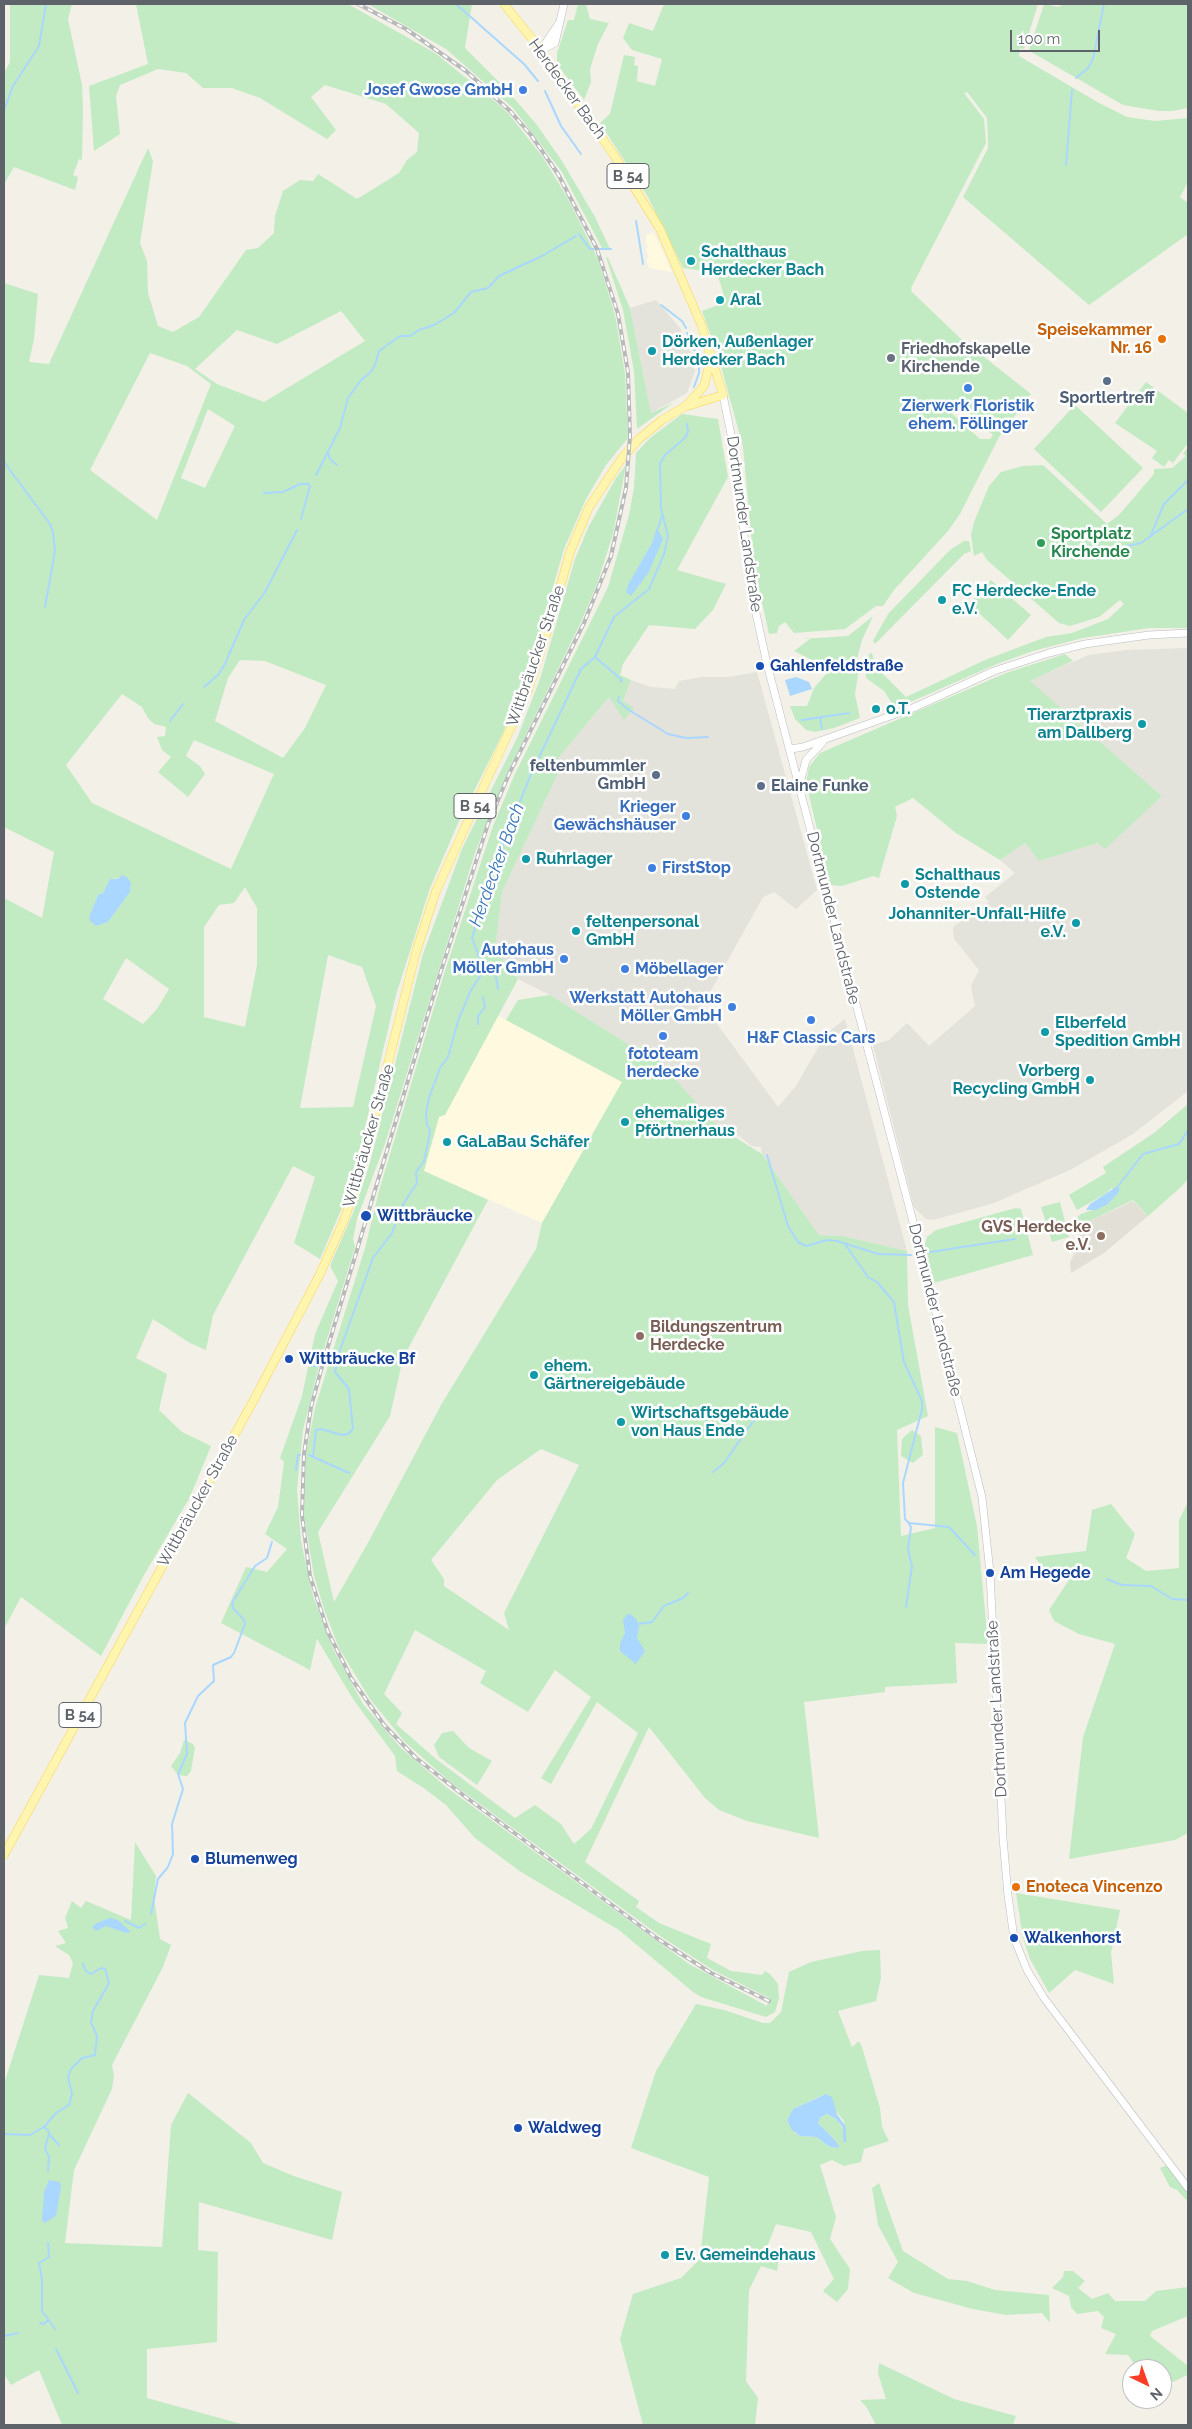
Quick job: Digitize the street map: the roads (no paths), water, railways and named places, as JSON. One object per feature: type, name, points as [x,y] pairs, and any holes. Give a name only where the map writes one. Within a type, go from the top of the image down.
[{"type":"main road","name":"Herdecker Bach","points":[[504,4],[541,50],[614,155],[660,229],[694,307],[712,356],[723,395]]},
{"type":"main road","points":[[541,50],[560,21],[564,4]]},
{"type":"main road","name":"Wittbräucker Straße","points":[[684,407],[704,386],[712,356]]},
{"type":"main road","name":"Wittbräucker Straße","points":[[4,1854],[257,1394],[320,1274],[344,1220],[362,1167],[416,952],[436,891],[528,690],[550,623],[570,552],[589,506],[622,458],[639,439],[662,420],[684,407],[723,395]]},
{"type":"main road","name":"Dortmunder Landstraße","points":[[723,395],[734,449],[750,586],[767,664],[800,784],[826,896],[910,1210],[982,1498],[990,1573],[1003,1838],[1014,1938],[1027,1970],[1044,1998],[1188,2188]]},
{"type":"main road","points":[[791,749],[913,708],[1015,663],[1049,653],[1085,644],[1120,639],[1168,633],[1188,634]]},
{"type":"main road","points":[[800,784],[806,760],[827,738]]},
{"type":"water","points":[[657,527],[663,539],[649,572],[631,596],[626,592],[628,585],[652,543]]},
{"type":"water","points":[[796,677],[809,682],[812,689],[790,696],[785,680]]},
{"type":"water","points":[[122,875],[128,878],[131,883],[130,892],[108,922],[96,926],[90,921],[89,917],[98,895],[103,893],[110,879],[118,879]]},
{"type":"water","points":[[1119,1185],[1119,1192],[1108,1204],[1096,1210],[1086,1210],[1090,1204]]},
{"type":"water","points":[[627,1614],[632,1615],[636,1619],[639,1627],[637,1638],[645,1651],[636,1664],[620,1651],[620,1643],[625,1633],[623,1620]]},
{"type":"water","points":[[110,1918],[118,1920],[131,1932],[126,1933],[106,1926],[96,1931],[92,1927]]},
{"type":"water","points":[[826,2094],[832,2097],[837,2114],[846,2127],[846,2143],[843,2141],[843,2128],[836,2119],[827,2114],[821,2117],[818,2123],[835,2140],[839,2146],[838,2148],[830,2147],[816,2137],[800,2136],[792,2130],[787,2120],[793,2109]]},
{"type":"water","points":[[49,2180],[60,2182],[61,2187],[56,2216],[45,2223],[42,2220],[44,2192]]},
{"type":"waterway","points":[[4,110],[13,86],[39,46],[46,4]]},
{"type":"waterway","name":"Herdecker Bach","points":[[456,4],[524,64],[538,81]]},
{"type":"waterway","points":[[1076,78],[1088,68],[1093,59],[1104,4]]},
{"type":"waterway","points":[[1066,165],[1072,90]]},
{"type":"waterway","name":"Herdecker Bach","points":[[545,91],[561,126],[581,154]]},
{"type":"waterway","name":"Herdecker Bach","points":[[636,221],[643,264]]},
{"type":"waterway","points":[[579,234],[590,249],[611,249]]},
{"type":"waterway","points":[[316,475],[340,428],[348,398],[361,380],[370,373],[375,365],[379,351],[400,336],[410,336],[419,330],[434,325],[454,313],[471,292],[488,288],[499,276],[542,256],[576,236]]},
{"type":"waterway","name":"Herdecker Bach","points":[[661,305],[682,321],[686,328]]},
{"type":"waterway","name":"Herdecker Bach","points":[[687,333],[699,360],[699,373],[694,387]]},
{"type":"waterway","name":"Herdecker Bach","points":[[313,1457],[316,1430],[321,1429],[342,1435],[348,1434],[353,1429],[349,1389],[335,1372],[339,1353],[373,1258],[392,1233],[402,1206],[417,1183],[416,1172],[424,1161],[430,1129],[427,1125],[426,1113],[429,1098],[440,1068],[448,1057],[458,1021],[470,992],[480,976],[481,962],[472,938],[489,880],[531,774],[581,669],[595,657],[614,617],[649,589],[664,554],[668,536],[661,508],[660,464],[665,455],[685,438],[688,432],[687,424]]},
{"type":"waterway","points":[[328,453],[330,459],[337,465]]},
{"type":"waterway","points":[[4,462],[50,524],[53,532],[55,551],[45,607]]},
{"type":"waterway","points":[[1150,537],[1164,504],[1188,480]]},
{"type":"waterway","points":[[264,493],[283,492],[300,484],[308,484],[310,486],[301,519]]},
{"type":"waterway","points":[[1127,546],[1141,543],[1188,509]]},
{"type":"waterway","points":[[658,528],[662,516]]},
{"type":"waterway","points":[[204,687],[218,675],[225,664],[244,620],[265,592],[297,530]]},
{"type":"waterway","points":[[595,657],[622,680],[620,682]]},
{"type":"waterway","points":[[619,697],[618,701],[629,710],[668,734],[686,738],[708,737]]},
{"type":"waterway","points":[[170,721],[183,704]]},
{"type":"waterway","points":[[802,720],[849,713]]},
{"type":"waterway","points":[[820,717],[822,729]]},
{"type":"waterway","points":[[495,971],[498,989]]},
{"type":"waterway","points":[[478,1024],[478,1016],[485,1007],[483,997]]},
{"type":"waterway","points":[[1119,1185],[1143,1154],[1179,1144],[1188,1130]]},
{"type":"waterway","points":[[767,1155],[788,1226],[798,1242],[806,1246],[827,1240],[837,1241],[878,1254],[911,1255]]},
{"type":"waterway","points":[[930,1252],[1015,1239]]},
{"type":"waterway","points":[[845,1244],[868,1277],[877,1282],[894,1302],[904,1362],[922,1401],[922,1409],[903,1483],[905,1519],[909,1523],[949,1527],[975,1555]]},
{"type":"waterway","points":[[305,1362],[313,1366],[320,1366]]},
{"type":"waterway","points":[[713,1472],[724,1463],[754,1420],[777,1407]]},
{"type":"waterway","name":"Herdecker Bach","points":[[296,1470],[298,1455],[300,1455]]},
{"type":"waterway","points":[[309,1455],[349,1473]]},
{"type":"waterway","points":[[906,1607],[912,1566],[908,1550],[911,1527],[909,1524]]},
{"type":"waterway","name":"Herdecker Bach","points":[[151,1914],[158,1879],[168,1867],[173,1854],[172,1824],[183,1789],[178,1774],[187,1754],[185,1723],[198,1696],[214,1681],[213,1665],[231,1657],[234,1653],[245,1624],[244,1620],[233,1608],[232,1603],[255,1566],[267,1558],[272,1542]]},
{"type":"waterway","points":[[1043,1577],[1076,1578]]},
{"type":"waterway","points":[[1085,1578],[1090,1578]]},
{"type":"waterway","points":[[1107,1579],[1122,1585],[1151,1586],[1172,1599],[1188,1600]]},
{"type":"waterway","points":[[638,1624],[652,1622],[664,1606],[683,1598],[688,1593]]},
{"type":"waterway","name":"Herdecker Bach","points":[[125,1921],[139,1928],[145,1924]]},
{"type":"waterway","name":"Herdecker Bach","points":[[48,2171],[49,2157],[45,2148],[49,2134],[48,2130],[44,2127],[56,2113],[69,2105],[72,2094],[68,2077],[71,2069],[82,2058],[95,2055],[97,2036],[91,2022],[93,2011],[109,1983],[105,1969],[101,1968],[91,1974],[86,1971],[83,1964]]},
{"type":"waterway","points":[[4,2134],[30,2135],[44,2127]]},
{"type":"waterway","points":[[49,2134],[59,2145]]},
{"type":"waterway","points":[[48,2243],[49,2257],[39,2263],[42,2279],[42,2311],[55,2329]]},
{"type":"waterway","points":[[40,2323],[44,2324],[48,2320]]},
{"type":"waterway","points":[[4,2336],[18,2333]]},
{"type":"waterway","points":[[56,2349],[78,2393]]},
{"type":"railway","points":[[358,4],[406,29],[466,71],[510,111],[531,135],[558,174],[597,249],[618,314],[628,372],[630,436],[626,488],[611,556],[584,623],[509,774],[488,824],[440,974],[323,1363],[311,1407],[304,1454],[302,1515],[310,1576],[328,1632],[351,1678],[384,1725],[416,1758],[658,1939],[711,1973],[769,2001]]},
{"type":"place","name":"Josef Gwose GmbH","points":[[523,90]]},
{"type":"place","name":"Schalthaus Herdecker Bach","points":[[691,261]]},
{"type":"place","name":"Aral","points":[[720,300]]},
{"type":"place","name":"Speisekammer Nr. 16","points":[[1162,339]]},
{"type":"place","name":"Dörken, Außenlager Herdecker Bach","points":[[652,351]]},
{"type":"place","name":"Friedhofskapelle Kirchende","points":[[891,358]]},
{"type":"place","name":"Sportlertreff","points":[[1107,381]]},
{"type":"place","name":"Zierwerk Floristik ehem. Föllinger","points":[[968,388]]},
{"type":"place","name":"Sportplatz Kirchende","points":[[1041,543]]},
{"type":"place","name":"FC Herdecke-Ende e.V.","points":[[942,600]]},
{"type":"place","name":"Gahlenfeldstraße","points":[[760,666]]},
{"type":"place","name":"o.T.","points":[[876,709]]},
{"type":"place","name":"Tierarztpraxis am Dallberg","points":[[1142,724]]},
{"type":"place","name":"feltenbummler GmbH","points":[[656,775]]},
{"type":"place","name":"Elaine Funke","points":[[761,786]]},
{"type":"place","name":"Krieger Gewächshäuser","points":[[686,816]]},
{"type":"place","name":"Ruhrlager","points":[[526,859]]},
{"type":"place","name":"FirstStop","points":[[652,868]]},
{"type":"place","name":"Schalthaus Ostende","points":[[905,884]]},
{"type":"place","name":"Johanniter-Unfall-Hilfe e.V.","points":[[1076,923]]},
{"type":"place","name":"feltenpersonal GmbH","points":[[576,931]]},
{"type":"place","name":"Autohaus Möller GmbH","points":[[564,959]]},
{"type":"place","name":"Möbellager","points":[[625,969]]},
{"type":"place","name":"Werkstatt Autohaus Möller GmbH","points":[[732,1007]]},
{"type":"place","name":"H&F Classic Cars","points":[[811,1020]]},
{"type":"place","name":"Elberfeld Spedition GmbH","points":[[1045,1032]]},
{"type":"place","name":"fototeam herdecke","points":[[663,1036]]},
{"type":"place","name":"Vorberg Recycling GmbH","points":[[1090,1080]]},
{"type":"place","name":"ehemaliges Pförtnerhaus","points":[[625,1122]]},
{"type":"place","name":"GaLaBau Schäfer","points":[[447,1142]]},
{"type":"place","name":"Wittbräucke","points":[[366,1216]]},
{"type":"place","name":"GVS Herdecke e.V.","points":[[1101,1236]]},
{"type":"place","name":"Bildungszentrum Herdecke","points":[[640,1336]]},
{"type":"place","name":"Wittbräucke Bf","points":[[289,1359]]},
{"type":"place","name":"ehem. Gärtnereigebäude","points":[[534,1375]]},
{"type":"place","name":"Wirtschaftsgebäude von Haus Ende","points":[[621,1422]]},
{"type":"place","name":"Am Hegede","points":[[990,1573]]},
{"type":"place","name":"Blumenweg","points":[[195,1859]]},
{"type":"place","name":"Enoteca Vincenzo","points":[[1016,1887]]},
{"type":"place","name":"Walkenhorst","points":[[1014,1938]]},
{"type":"place","name":"Waldweg","points":[[518,2128]]},
{"type":"place","name":"Ev. Gemeindehaus","points":[[665,2255]]}]
